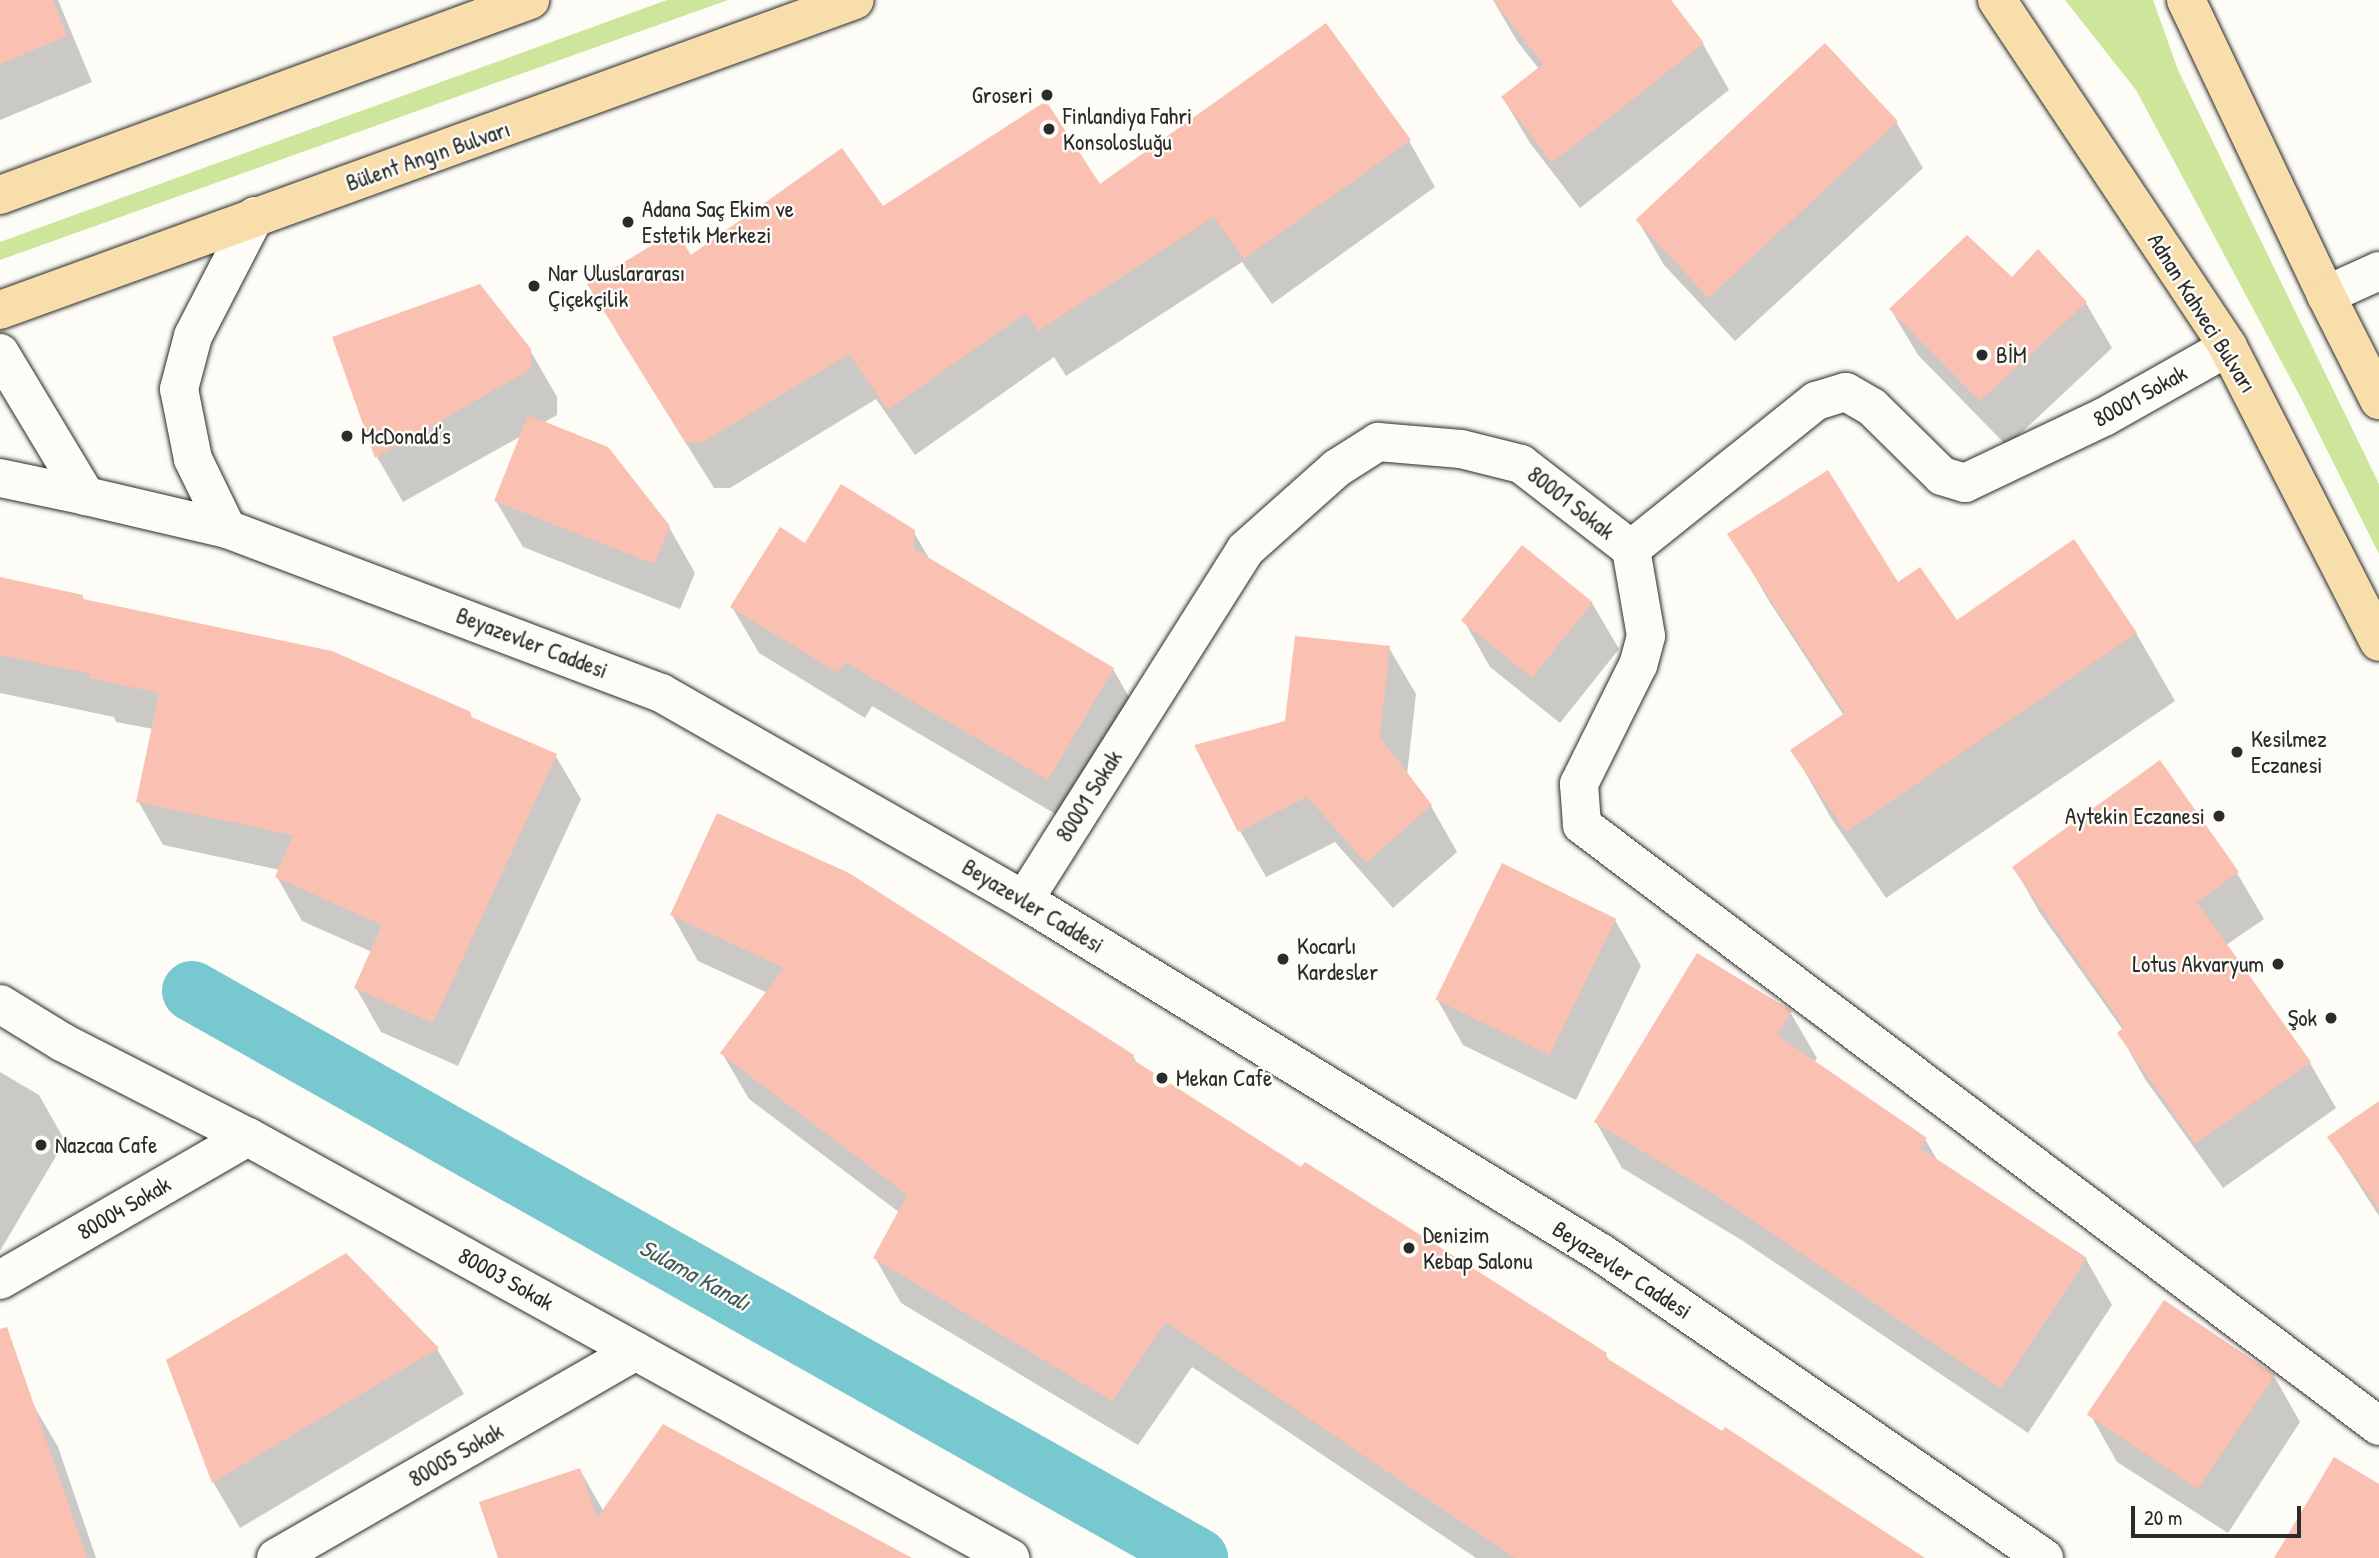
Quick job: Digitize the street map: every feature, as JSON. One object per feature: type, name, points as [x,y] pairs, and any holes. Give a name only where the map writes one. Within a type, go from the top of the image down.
[{"type":"main road","points":[[0,195],[530,0]]},
{"type":"main road","name":"Bülent Angın Bulvarı","points":[[0,310],[255,216],[456,147],[855,0]]},
{"type":"main road","name":"Adnan Kahveci Bulvarı","points":[[1997,0],[2228,347],[2379,642]]},
{"type":"main road","points":[[2186,0],[2326,295],[2379,400]]},
{"type":"street","points":[[227,528],[193,459],[179,389],[193,336],[255,216]]},
{"type":"street","points":[[2326,295],[2379,271]]},
{"type":"street","name":"80001 Sokak","points":[[1024,900],[1245,550],[1337,468],[1378,442],[1461,449],[1521,464],[1631,549],[1816,401],[1846,392],[1872,407],[1942,476],[1965,484],[2104,417],[2228,347]]},
{"type":"street","points":[[0,354],[86,496]]},
{"type":"street","name":"Beyazevler Caddesi","points":[[0,478],[227,528],[661,693],[1024,900],[1601,1253],[2044,1558]]},
{"type":"street","points":[[1631,549],[1646,636],[1638,665],[1578,784],[1582,825],[2379,1426]]},
{"type":"street","name":"80003 Sokak","points":[[0,1004],[62,1042],[248,1137],[1010,1558]]},
{"type":"street","name":"80004 Sokak","points":[[0,1280],[248,1137]]},
{"type":"street","name":"80005 Sokak","points":[[276,1558],[636,1351]]},
{"type":"green space","points":[[667,0],[728,0],[0,260],[0,242]]},
{"type":"green space","points":[[2065,0],[2153,0],[2178,70],[2379,484],[2379,554],[2303,402],[2136,90]]},
{"type":"building","points":[[0,0],[53,0],[67,36],[0,64]]},
{"type":"building","points":[[1493,0],[1671,0],[1704,43],[1552,163],[1501,97],[1543,64]]},
{"type":"building","points":[[1326,23],[1411,140],[1244,259],[1214,217],[1038,331],[1026,313],[888,410],[849,354],[703,442],[685,442],[587,284],[676,231],[691,255],[842,148],[883,206],[1046,101],[1100,184]]},
{"type":"building","points":[[1825,43],[1898,121],[1709,298],[1636,220]]},
{"type":"building","name":"BİM","points":[[1967,235],[2012,277],[2038,249],[2087,302],[1980,401],[1889,309]]},
{"type":"building","points":[[480,284],[531,349],[531,369],[375,458],[332,337]]},
{"type":"building","points":[[528,415],[608,447],[670,526],[654,564],[494,501]]},
{"type":"building","points":[[1828,470],[1898,582],[1920,567],[1957,620],[2074,539],[2137,633],[1846,832],[1790,750],[1845,713],[1727,534]]},
{"type":"building","points":[[841,484],[915,530],[914,549],[1114,668],[1048,780],[845,662],[838,673],[730,607],[780,527],[805,543]]},
{"type":"building","points":[[1522,545],[1593,602],[1532,678],[1461,620]]},
{"type":"building","points":[[0,577],[83,595],[83,599],[332,651],[471,712],[469,716],[557,754],[433,1023],[354,988],[382,925],[275,877],[293,835],[136,802],[159,693],[89,678],[90,674],[0,655]]},
{"type":"building","points":[[1295,636],[1390,646],[1380,737],[1432,805],[1366,863],[1307,797],[1238,832],[1194,745],[1285,721]]},
{"type":"building","points":[[2160,760],[2239,872],[2197,902],[2311,1062],[2195,1144],[2117,1033],[2124,1027],[2012,867]]},
{"type":"building","points":[[717,813],[849,873],[1134,1055],[1132,1059],[1301,1167],[1305,1162],[1607,1353],[1605,1357],[1722,1431],[1725,1427],[1925,1558],[1515,1558],[1166,1322],[1112,1401],[873,1258],[907,1195],[720,1053],[784,968],[670,915]]},
{"type":"building","points":[[1502,863],[1616,919],[1550,1055],[1435,1000]]},
{"type":"building","points":[[1697,953],[1792,1011],[1777,1035],[1927,1138],[1920,1148],[2087,1258],[2001,1389],[1715,1195],[1594,1122]]},
{"type":"building","points":[[2379,1101],[2379,1209],[2327,1137]]},
{"type":"building","points":[[346,1253],[439,1348],[212,1483],[166,1360]]},
{"type":"building","points":[[2164,1300],[2275,1375],[2198,1489],[2087,1414]]},
{"type":"building","points":[[7,1327],[87,1558],[0,1558],[0,1329]]},
{"type":"building","points":[[663,1424],[912,1558],[498,1558],[479,1502],[580,1468],[597,1518]]},
{"type":"building","points":[[2334,1457],[2379,1484],[2379,1558],[2274,1558]]},
{"type":"waterway","name":"Sulama Kanalı","points":[[192,991],[1198,1558]]},
{"type":"place","name":"Groseri","points":[[1047,95]]},
{"type":"place","name":"Finlandiya Fahri Konsolosluğu","points":[[1049,129]]},
{"type":"place","name":"Adana Saç Ekim ve Estetik Merkezi","points":[[628,222]]},
{"type":"place","name":"Nar Uluslararası Çiçekçilik","points":[[534,286]]},
{"type":"place","name":"BİM","points":[[1982,355]]},
{"type":"place","name":"McDonald's","points":[[347,436]]},
{"type":"place","name":"Kesilmez Eczanesi","points":[[2237,752]]},
{"type":"place","name":"Aytekin Eczanesi","points":[[2219,816]]},
{"type":"place","name":"Kocarlı Kardesler","points":[[1283,959]]},
{"type":"place","name":"Lotus Akvaryum","points":[[2278,964]]},
{"type":"place","name":"Şok","points":[[2331,1018]]},
{"type":"place","name":"Mekan Cafe","points":[[1162,1078]]},
{"type":"place","name":"Nazcaa Cafe","points":[[41,1145]]},
{"type":"place","name":"Denizim Kebap Salonu","points":[[1409,1248]]}]
